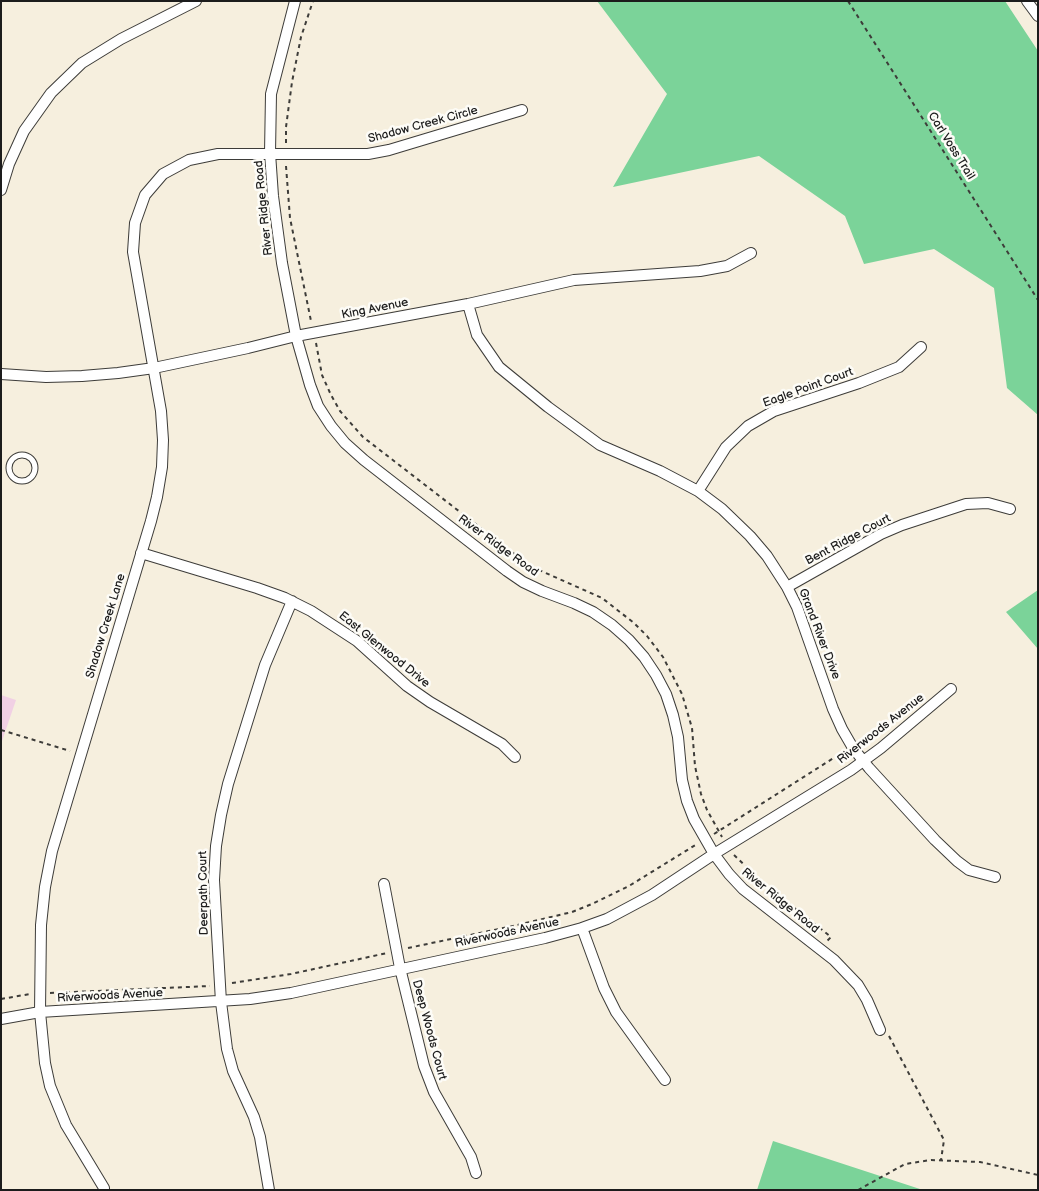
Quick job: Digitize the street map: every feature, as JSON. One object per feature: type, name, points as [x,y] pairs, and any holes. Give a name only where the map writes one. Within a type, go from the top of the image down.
[{"type":"street","points":[[1,190],[9,164],[24,131],[51,93],[82,63],[121,39],[196,1]]},
{"type":"street","name":"River Ridge Road","points":[[295,1],[271,94],[270,153],[273,196],[282,263],[296,336],[318,406],[345,443],[364,460],[507,571],[523,582],[593,612],[617,630],[644,657],[666,694],[678,737],[682,780],[687,801],[694,819],[714,854],[743,889],[834,960],[858,985],[880,1030]]},
{"type":"street","points":[[1028,1],[1038,16]]},
{"type":"street","name":"Shadow Creek Circle","points":[[270,153],[368,154],[522,110]]},
{"type":"street","name":"Shadow Creek Lane","points":[[104,1188],[73,1137],[57,1106],[45,1063],[40,1012],[41,925],[45,887],[52,851],[141,553],[157,497],[162,467],[161,411],[134,252],[135,223],[145,195],[163,174],[189,160],[218,154],[270,153]]},
{"type":"street","name":"King Avenue","points":[[1,374],[46,377],[82,376],[154,368],[296,336],[468,304],[574,280],[700,271],[727,266],[751,253]]},
{"type":"street","name":"Grand River Drive","points":[[468,304],[477,335],[498,367],[600,445],[660,471],[698,491],[722,509],[750,536],[767,556],[787,587],[808,634],[842,729],[863,762],[958,861],[969,870],[995,877]]},
{"type":"street","name":"Eagle Point Court","points":[[698,491],[726,447],[748,426],[774,411],[859,383],[899,367],[921,347]]},
{"type":"street","name":"Bent Ridge Court","points":[[787,587],[873,538],[902,526],[966,504],[988,503],[1010,509]]},
{"type":"street","name":"East Glenwood Drive","points":[[141,553],[257,588],[292,601],[336,626],[357,641],[407,686],[430,702],[502,744],[516,757]]},
{"type":"street","name":"Deerpath Court","points":[[269,1190],[260,1137],[254,1117],[233,1071],[227,1049],[221,1002],[214,880],[216,846],[221,815],[265,665],[292,601]]},
{"type":"street","name":"Riverwoods Avenue","points":[[1,1019],[40,1012],[221,1002],[291,993],[545,938],[582,928],[633,906],[863,762],[951,689]]},
{"type":"street","name":"Deep Woods Court","points":[[384,884],[400,968],[424,1066],[438,1099],[471,1157],[476,1174]]},
{"type":"street","points":[[582,928],[604,988],[616,1012],[665,1080]]},
{"type":"lane","points":[[22,455],[30,457],[36,468],[30,479],[21,481],[13,477],[10,468],[14,458],[22,455]]},
{"type":"lane","points":[[1,467],[10,468]]},
{"type":"path","points":[[286,145],[286,127],[292,82],[301,37],[312,1]]},
{"type":"path","name":"Carl Voss Trail","points":[[848,1],[1038,300]]},
{"type":"path","points":[[286,160],[290,218],[312,326]]},
{"type":"path","points":[[1,730],[80,754]]},
{"type":"path","points":[[711,836],[845,751]]},
{"type":"path","points":[[403,949],[572,912],[629,886],[698,844]]},
{"type":"path","points":[[226,984],[291,974],[389,952]]},
{"type":"path","points":[[47,993],[212,985]]},
{"type":"path","points":[[1,999],[32,994]]},
{"type":"path","points":[[858,1190],[906,1164],[931,1160],[980,1162],[1038,1175]]},
{"type":"shaded area","points":[[1,695],[16,700],[1,744]]},
{"type":"green space","points":[[597,1],[1005,1],[1038,51],[1038,415],[1007,388],[994,288],[934,249],[864,264],[845,216],[759,156],[613,187],[667,94]]},
{"type":"green space","points":[[1038,590],[1038,649],[1006,612]]},
{"type":"green space","points":[[773,1141],[923,1190],[757,1190]]}]
